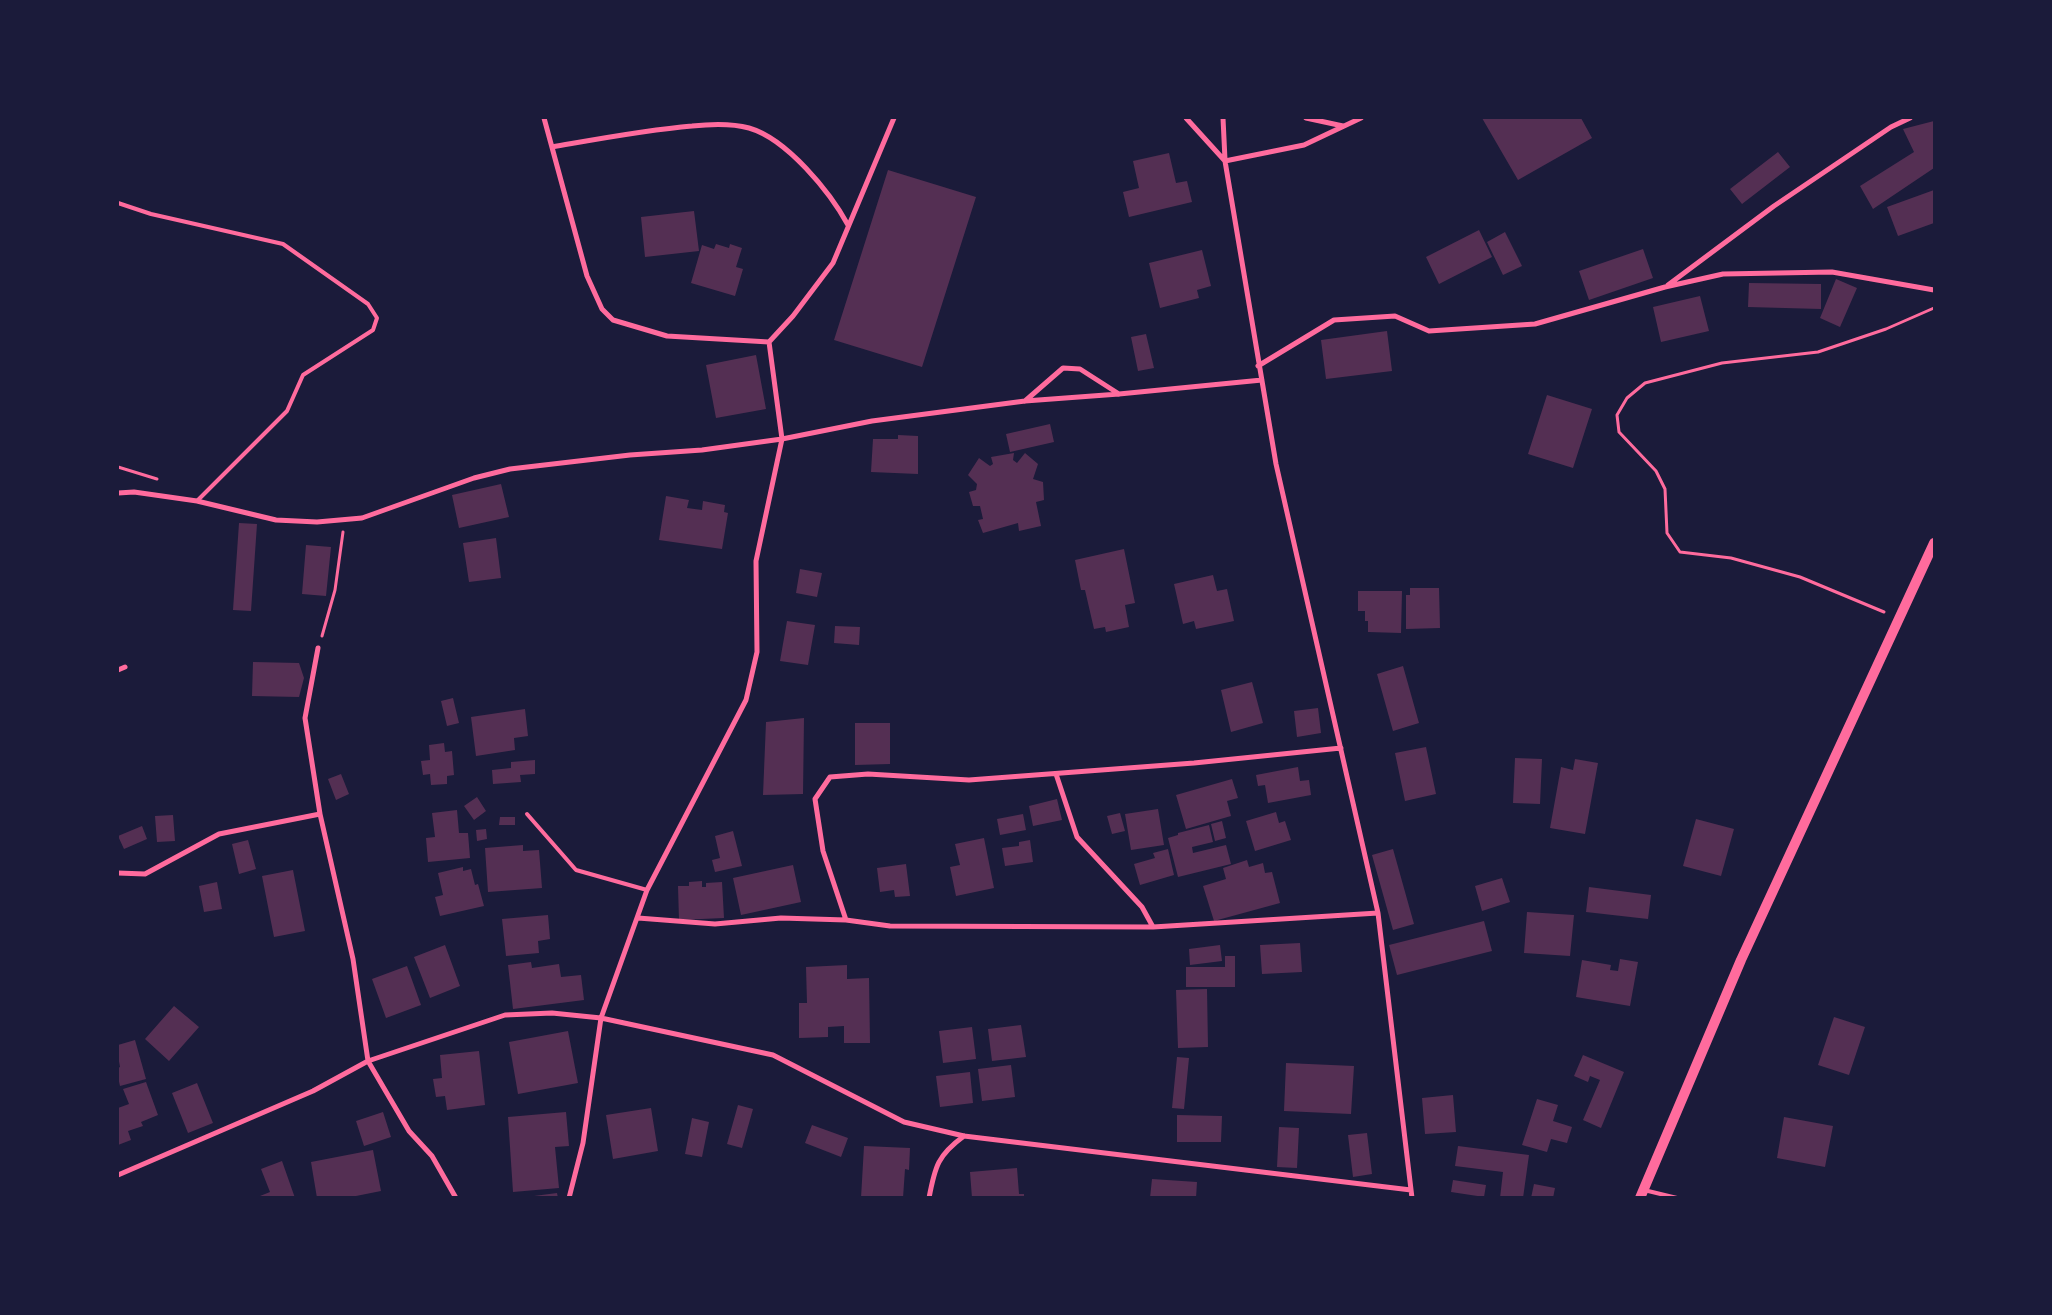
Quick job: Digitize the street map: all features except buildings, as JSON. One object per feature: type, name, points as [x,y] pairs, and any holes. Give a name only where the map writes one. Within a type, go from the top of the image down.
[{"type":"main road","points":[[1642,1194],[1741,960],[1934,543]]},
{"type":"street","points":[[544,118],[587,276],[602,309],[613,320],[667,336],[769,342]]},
{"type":"street","points":[[769,342],[793,316],[833,263],[894,118]]},
{"type":"street","points":[[1186,118],[1224,160]]},
{"type":"street","points":[[1223,118],[1224,160],[1276,464],[1378,913],[1412,1198]]},
{"type":"street","points":[[1306,118],[1343,126]]},
{"type":"street","points":[[1224,160],[1304,145],[1361,118]]},
{"type":"street","points":[[1665,287],[1774,206],[1890,127],[1910,118]]},
{"type":"street","points":[[552,147],[659,128],[717,124],[750,128],[775,141],[817,178],[837,205],[848,225]]},
{"type":"street","points":[[1258,366],[1334,320],[1395,316],[1429,331],[1535,324],[1665,287],[1724,274],[1832,272],[1934,290]]},
{"type":"street","points":[[569,1198],[583,1143],[601,1018],[647,890],[746,700],[756,652],[756,561],[782,439],[769,342]]},
{"type":"street","points":[[1025,401],[1063,368],[1080,369],[1119,394]]},
{"type":"street","points":[[118,493],[134,492],[197,502],[276,520],[318,522],[345,520],[362,518],[474,478],[510,469],[630,455],[702,450],[782,439],[872,421],[1025,401],[1262,380]]},
{"type":"street","points":[[318,648],[305,718],[320,814],[353,958],[368,1061],[409,1131],[432,1156],[456,1198]]},
{"type":"street","points":[[118,670],[125,667]]},
{"type":"street","points":[[846,920],[823,851],[815,799],[830,777],[868,774],[969,780],[1342,748]]},
{"type":"street","points":[[1056,774],[1077,836],[1142,907],[1154,927]]},
{"type":"street","points":[[118,873],[145,874],[218,834],[320,814]]},
{"type":"street","points":[[638,918],[715,924],[781,918],[846,920],[890,926],[1154,927],[1378,913]]},
{"type":"street","points":[[118,1175],[313,1091],[368,1061],[505,1015],[552,1013],[601,1018],[773,1055],[904,1122],[964,1136],[1411,1190]]},
{"type":"street","points":[[929,1198],[933,1173],[946,1150],[964,1136]]},
{"type":"lane","points":[[118,203],[151,214],[283,244],[368,304],[377,318],[373,330],[303,375],[286,411],[197,502]]},
{"type":"lane","points":[[527,814],[576,870],[647,890]]},
{"type":"lane","points":[[1642,1194],[1677,1198]]},
{"type":"path","points":[[1900,619],[1800,577],[1731,558],[1680,552],[1667,533],[1665,489],[1656,471],[1619,432],[1616,415],[1627,398],[1645,383],[1722,363],[1818,352],[1886,329],[1934,308]]},
{"type":"path","points":[[318,648],[335,590],[345,520]]}]
